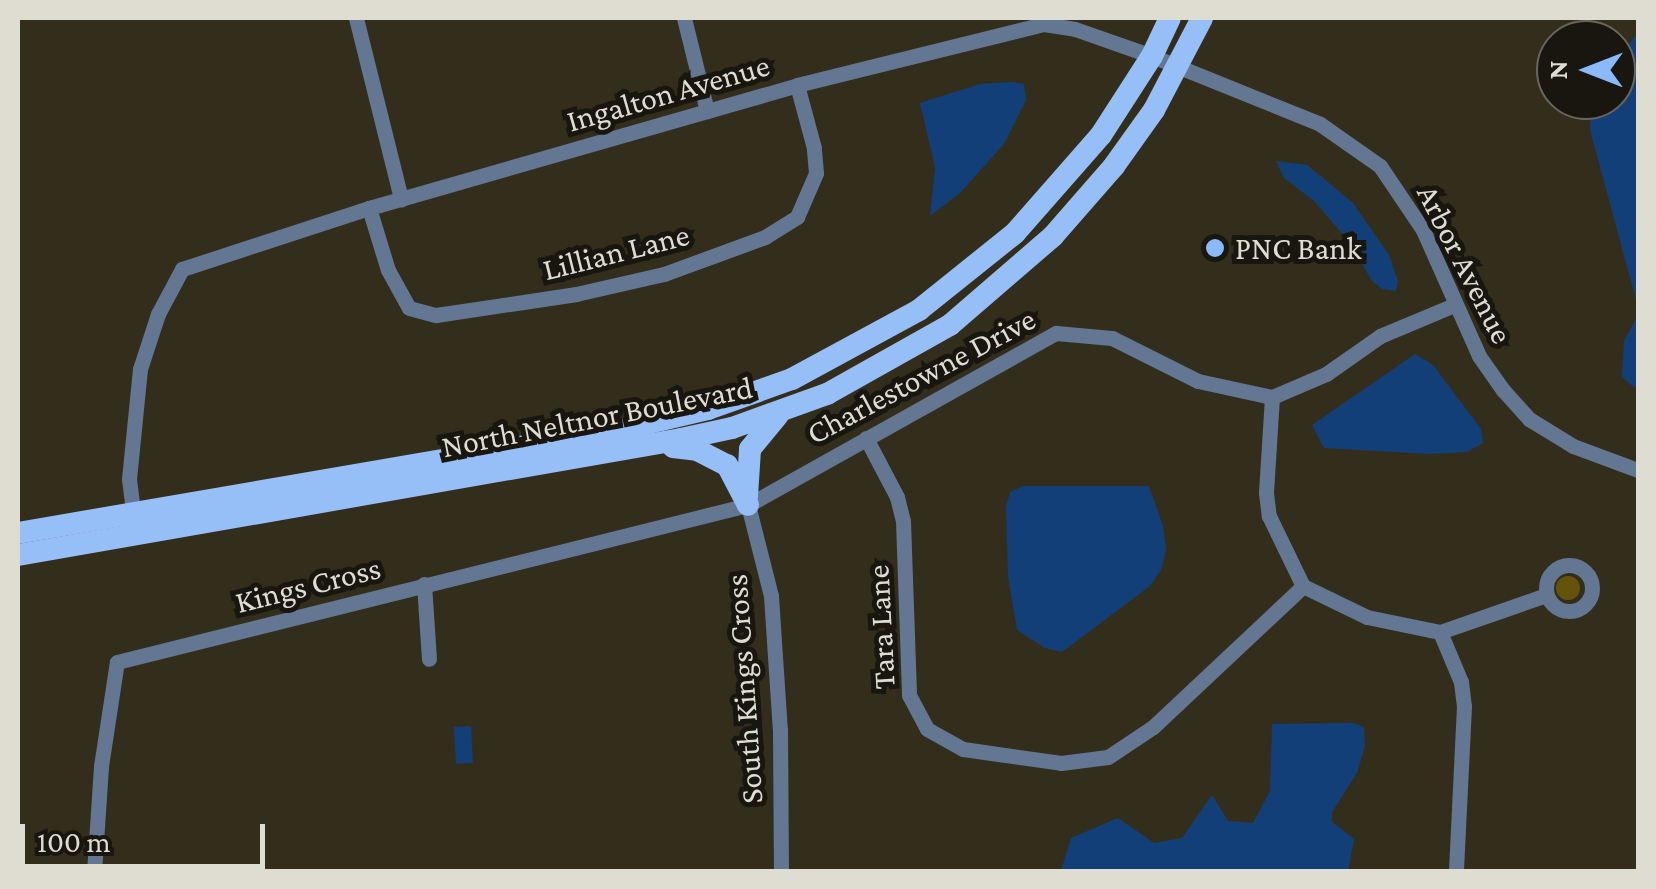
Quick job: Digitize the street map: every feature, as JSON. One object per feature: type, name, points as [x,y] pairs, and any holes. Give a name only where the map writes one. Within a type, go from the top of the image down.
[{"type":"main road","name":"North Neltnor Boulevard","points":[[134,524],[623,430],[708,409],[792,379],[848,353],[919,310],[1015,233],[1101,135],[1152,56],[1170,18]]},
{"type":"main road","name":"North Neltnor Boulevard","points":[[18,534],[76,534],[639,446],[732,428],[781,412],[909,352],[1000,286],[1053,236],[1114,166],[1179,67],[1202,18]]},
{"type":"main road","points":[[748,505],[745,476],[750,449],[769,420],[781,412]]},
{"type":"main road","points":[[639,446],[677,448],[714,456],[727,464],[748,505]]},
{"type":"main road","name":"North Neltnor Boulevard","points":[[18,555],[76,534]]},
{"type":"street","points":[[356,18],[401,199]]},
{"type":"street","points":[[684,18],[707,111]]},
{"type":"street","name":"Ingalton Avenue","points":[[134,524],[128,479],[140,369],[158,314],[182,269],[369,208],[797,85],[1044,24],[1075,30],[1179,67]]},
{"type":"street","name":"Arbor Avenue","points":[[1179,67],[1320,124],[1380,166],[1423,230],[1479,356],[1529,419],[1573,446],[1638,470]]},
{"type":"street","name":"Lillian Lane","points":[[369,208],[388,270],[409,308],[436,315],[576,294],[664,274],[764,236],[797,217],[816,173],[797,85]]},
{"type":"street","points":[[1454,305],[1380,336],[1326,374],[1272,397],[1266,493],[1269,516],[1303,586],[1366,617],[1440,632],[1546,594]]},
{"type":"street","name":"Charlestowne Drive","points":[[719,511],[748,505],[1056,332],[1112,338],[1198,381],[1272,397]]},
{"type":"street","name":"Tara Lane","points":[[866,438],[896,497],[903,521],[910,696],[927,729],[963,749],[1061,764],[1108,758],[1153,727],[1303,586]]},
{"type":"street","name":"South Kings Cross","points":[[748,505],[771,596],[780,730],[781,872]]},
{"type":"street","name":"Kings Cross","points":[[94,872],[100,766],[117,662],[719,511]]},
{"type":"street","points":[[424,584],[428,659]]},
{"type":"street","points":[[1440,632],[1460,682],[1464,706],[1456,872]]},
{"type":"shaded area","points":[[1568,576],[1580,588],[1568,600],[1556,588]]},
{"type":"water","points":[[1638,33],[1638,307],[1590,130],[1591,120],[1636,120]]},
{"type":"water","points":[[980,84],[1024,84],[1026,100],[1004,144],[960,193],[930,216],[935,167],[920,103]]},
{"type":"water","points":[[1276,161],[1307,165],[1353,203],[1389,255],[1398,281],[1396,291],[1382,289],[1371,280],[1353,246],[1314,201],[1284,178]]},
{"type":"water","points":[[1638,315],[1635,388],[1622,377],[1624,341]]},
{"type":"water","points":[[1415,354],[1433,365],[1481,429],[1483,443],[1467,452],[1430,454],[1324,448],[1312,425]]},
{"type":"water","points":[[1023,486],[1149,486],[1163,526],[1166,550],[1161,570],[1150,586],[1062,652],[1045,648],[1017,630],[1008,576],[1006,507],[1010,492]]},
{"type":"water","points":[[1353,723],[1364,727],[1365,746],[1357,773],[1332,812],[1332,822],[1354,839],[1348,871],[1061,871],[1071,838],[1118,818],[1154,843],[1182,838],[1212,795],[1228,821],[1253,823],[1270,791],[1272,724]]},
{"type":"water","points":[[471,726],[473,763],[456,764],[454,727]]},
{"type":"place","name":"PNC Bank","points":[[1215,248]]}]
